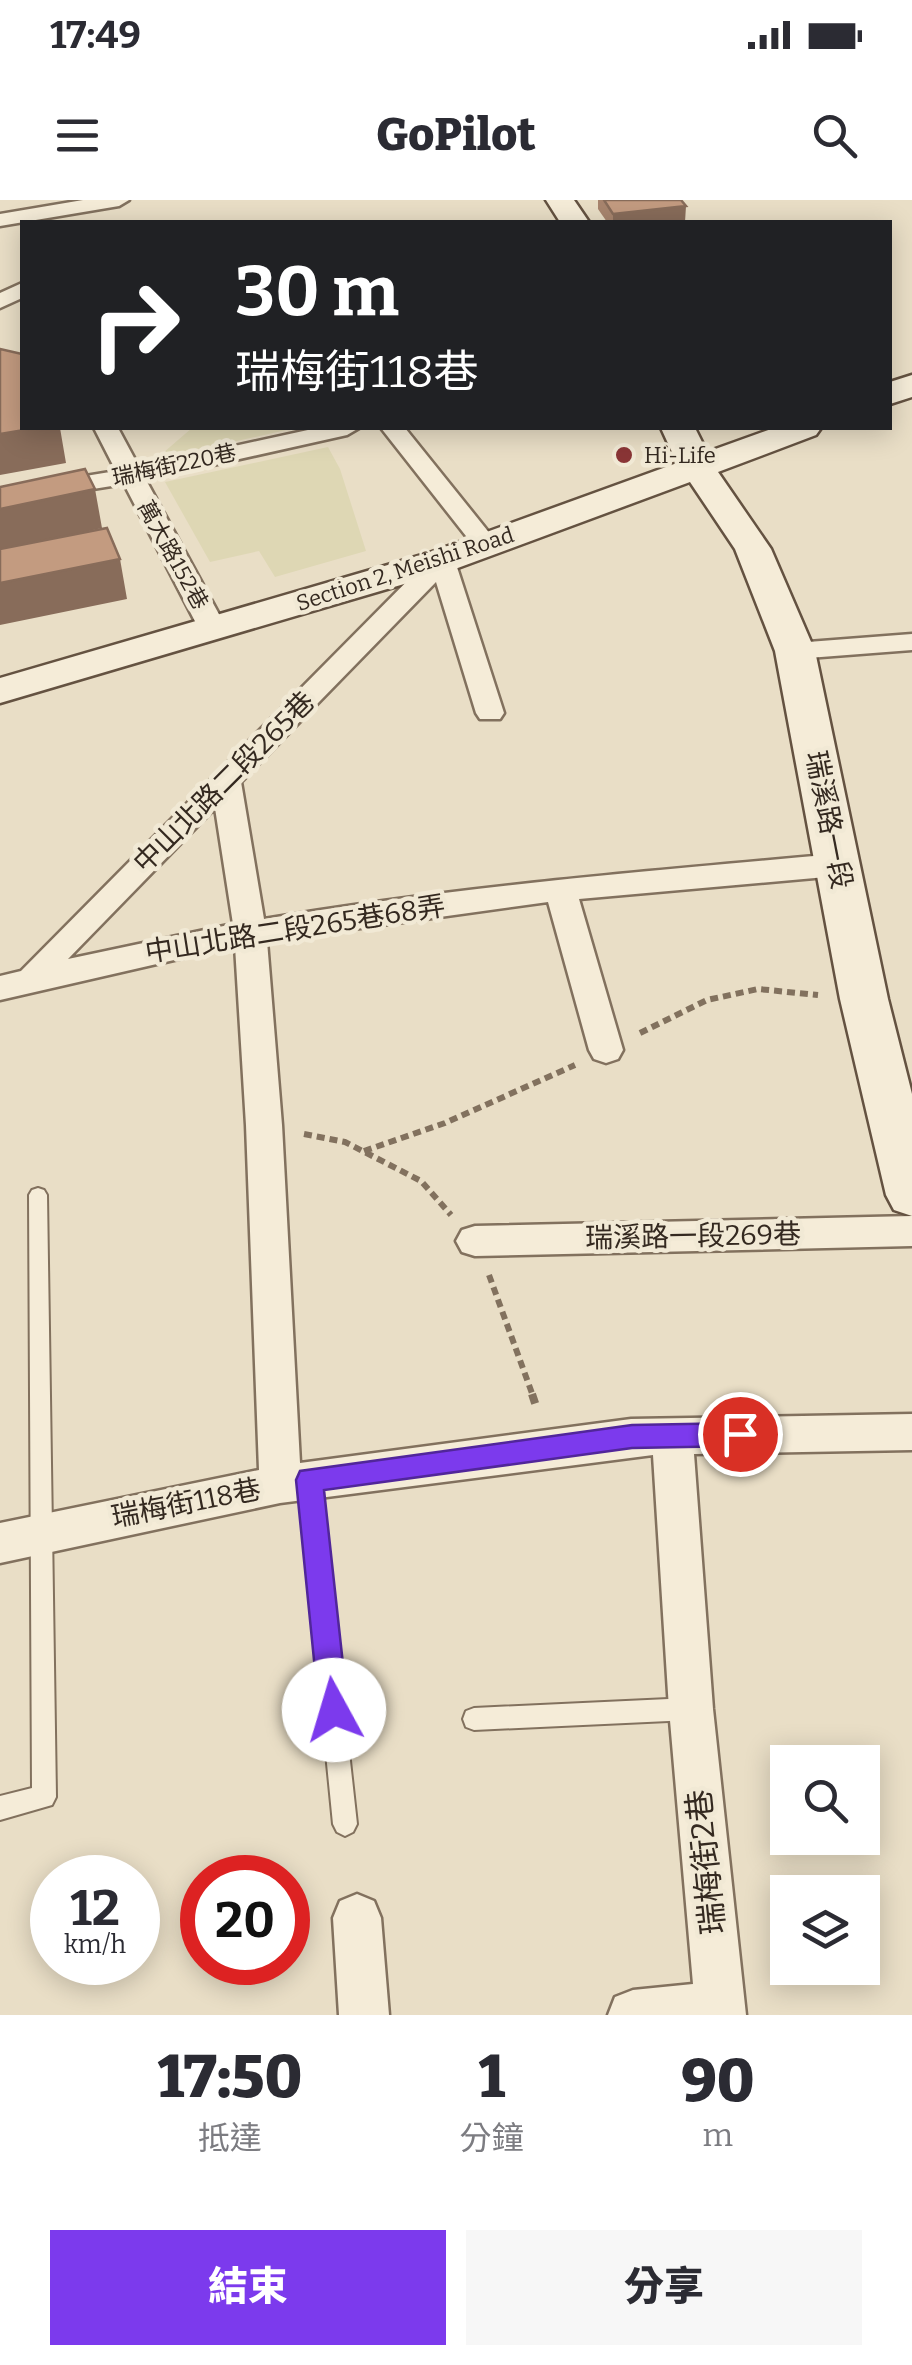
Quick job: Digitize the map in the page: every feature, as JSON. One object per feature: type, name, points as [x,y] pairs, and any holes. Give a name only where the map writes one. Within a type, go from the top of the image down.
[{"type":"street","points":[[6,218],[117,200]]},
{"type":"street","points":[[96,220],[117,200]]},
{"type":"street","points":[[4,315],[20,291]]},
{"type":"street","name":"萬大路152巷","points":[[107,430],[213,629]]},
{"type":"street","name":"瑞梅街220巷","points":[[0,497],[129,476],[338,430]]},
{"type":"street","points":[[395,430],[486,544]]},
{"type":"street","name":"Section 2, Meishi Road","points":[[0,691],[442,561],[486,544],[687,446],[791,430]]},
{"type":"street","name":"瑞溪路一段","points":[[687,446],[753,549],[794,651],[864,999],[912,1196]]},
{"type":"street","points":[[442,561],[490,713]]},
{"type":"street","name":"中山北路二段265巷","points":[[32,980],[442,561]]},
{"type":"street","points":[[794,651],[912,642]]},
{"type":"street","points":[[226,781],[250,931],[294,1482]]},
{"type":"street","name":"中山北路二段265巷68弄","points":[[32,980],[134,953],[250,931],[561,892],[837,865]]},
{"type":"street","points":[[561,892],[606,1050]]},
{"type":"street","points":[[0,988],[32,980]]},
{"type":"street","name":"瑞溪路一段269巷","points":[[475,1241],[912,1232]]},
{"type":"street","name":"瑞梅街118巷","points":[[0,1543],[294,1482],[632,1436],[912,1432]]},
{"type":"street","name":"瑞梅街2巷","points":[[672,1435],[690,1709],[721,2010]]},
{"type":"street","points":[[357,1918],[364,2015]]},
{"type":"street","points":[[633,2015],[721,2010]]},
{"type":"lane","points":[[0,1808],[44,1797],[38,1195]]},
{"type":"lane","points":[[294,1482],[346,1824]]},
{"type":"lane","points":[[474,1719],[690,1709]]},
{"type":"shaded area","points":[[190,430],[286,430],[156,459]]},
{"type":"shaded area","points":[[328,447],[340,469],[366,551],[275,577],[259,551],[210,562],[165,482]]},
{"type":"building","points":[[604,200],[681,200],[686,206],[613,214]]},
{"type":"building","points":[[0,349],[20,354],[20,430],[24,430],[0,434]]},
{"type":"building","points":[[85,469],[95,489],[0,509],[0,487]]},
{"type":"building","points":[[107,528],[120,559],[0,583],[0,549]]},
{"type":"place","name":"Hi-Life","points":[[624,455]]},
{"type":"route","points":[[334,1710],[309,1480],[632,1436],[740,1434]]}]
